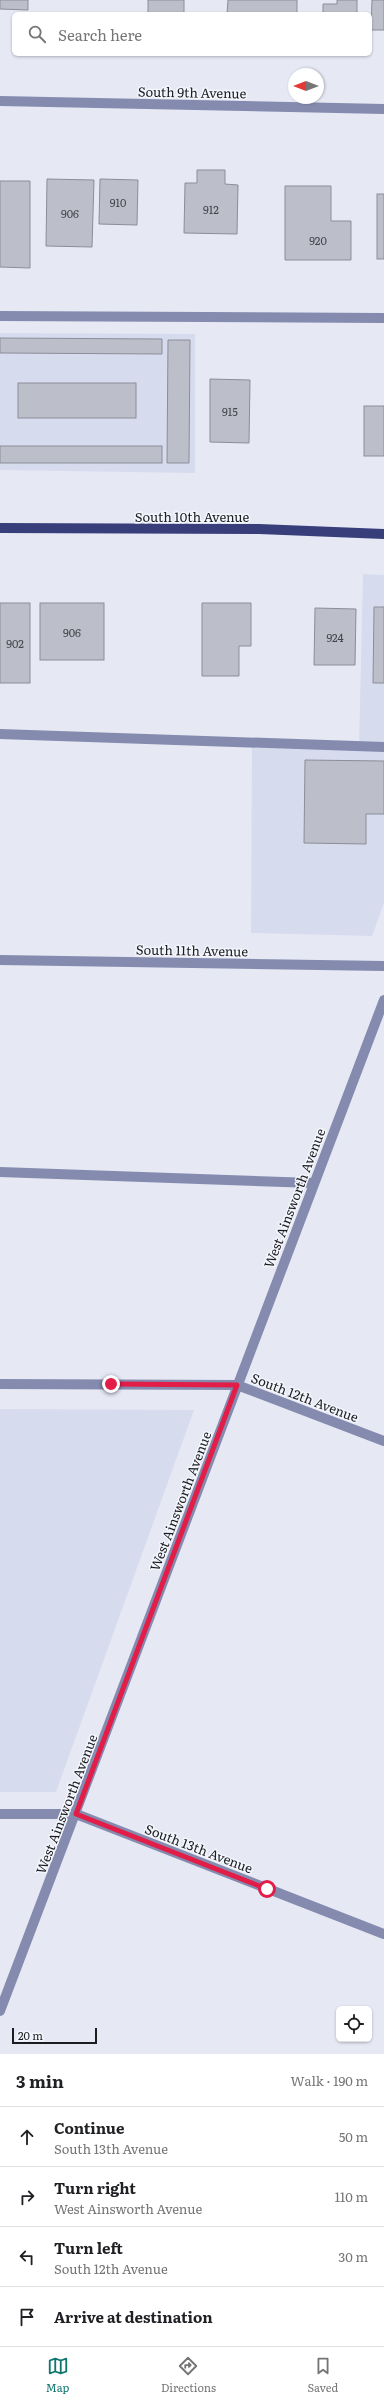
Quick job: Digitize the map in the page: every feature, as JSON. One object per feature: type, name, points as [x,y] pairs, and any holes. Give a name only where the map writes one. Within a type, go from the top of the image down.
[{"type":"main road","name":"South 10th Avenue","points":[[0,528],[259,529],[384,534]]},
{"type":"street","name":"South 9th Avenue","points":[[0,101],[384,109]]},
{"type":"street","points":[[0,316],[384,318]]},
{"type":"street","points":[[0,734],[384,748]]},
{"type":"street","name":"South 11th Avenue","points":[[0,960],[384,966]]},
{"type":"street","name":"West Ainsworth Avenue","points":[[0,2011],[76,1814],[313,1183],[384,1000]]},
{"type":"street","points":[[0,1172],[313,1183]]},
{"type":"street","name":"South 12th Avenue","points":[[0,1384],[237,1385],[384,1441]]},
{"type":"street","name":"South 13th Avenue","points":[[0,1814],[76,1814],[384,1934]]},
{"type":"shaded area","points":[[0,333],[195,334],[195,473],[0,470]]},
{"type":"shaded area","points":[[363,574],[384,575],[384,903],[372,936],[251,933],[252,745],[359,750]]},
{"type":"shaded area","points":[[0,1409],[194,1410],[56,1792],[0,1792]]},
{"type":"building","points":[[0,0],[28,0],[28,10],[0,9]]},
{"type":"building","points":[[148,0],[184,0],[184,12],[148,12]]},
{"type":"building","points":[[228,0],[297,0],[297,12],[227,12]]},
{"type":"building","points":[[337,0],[357,0],[357,12],[323,12],[323,4],[337,4]]},
{"type":"building","points":[[372,0],[384,0],[384,30],[372,30]]},
{"type":"building","points":[[197,170],[225,170],[225,184],[238,185],[237,234],[184,233],[185,183],[197,183]]},
{"type":"building","points":[[47,179],[94,180],[92,247],[46,246]]},
{"type":"building","points":[[100,179],[138,180],[137,225],[99,224]]},
{"type":"building","points":[[0,181],[30,181],[30,268],[0,267]]},
{"type":"building","points":[[285,186],[331,186],[331,221],[351,221],[351,260],[285,260]]},
{"type":"building","points":[[377,194],[384,194],[384,259],[377,259]]},
{"type":"building","points":[[0,338],[162,339],[162,354],[0,353]]},
{"type":"building","points":[[168,340],[190,340],[189,463],[167,463]]},
{"type":"building","points":[[210,379],[250,380],[249,443],[210,442]]},
{"type":"building","points":[[18,383],[136,383],[136,418],[18,418]]},
{"type":"building","points":[[364,406],[384,406],[384,456],[364,456]]},
{"type":"building","points":[[0,446],[162,446],[162,463],[0,463]]},
{"type":"building","points":[[0,603],[30,603],[30,683],[0,683]]},
{"type":"building","points":[[40,603],[104,603],[104,660],[40,660]]},
{"type":"building","points":[[202,603],[251,603],[251,646],[239,646],[239,676],[202,676]]},
{"type":"building","points":[[374,607],[384,607],[384,683],[373,683]]},
{"type":"building","points":[[315,608],[356,609],[355,665],[314,665]]},
{"type":"building","points":[[305,760],[384,761],[384,814],[366,814],[366,844],[304,843]]},
{"type":"route","points":[[111,1384],[237,1385],[76,1814],[267,1889]]}]
